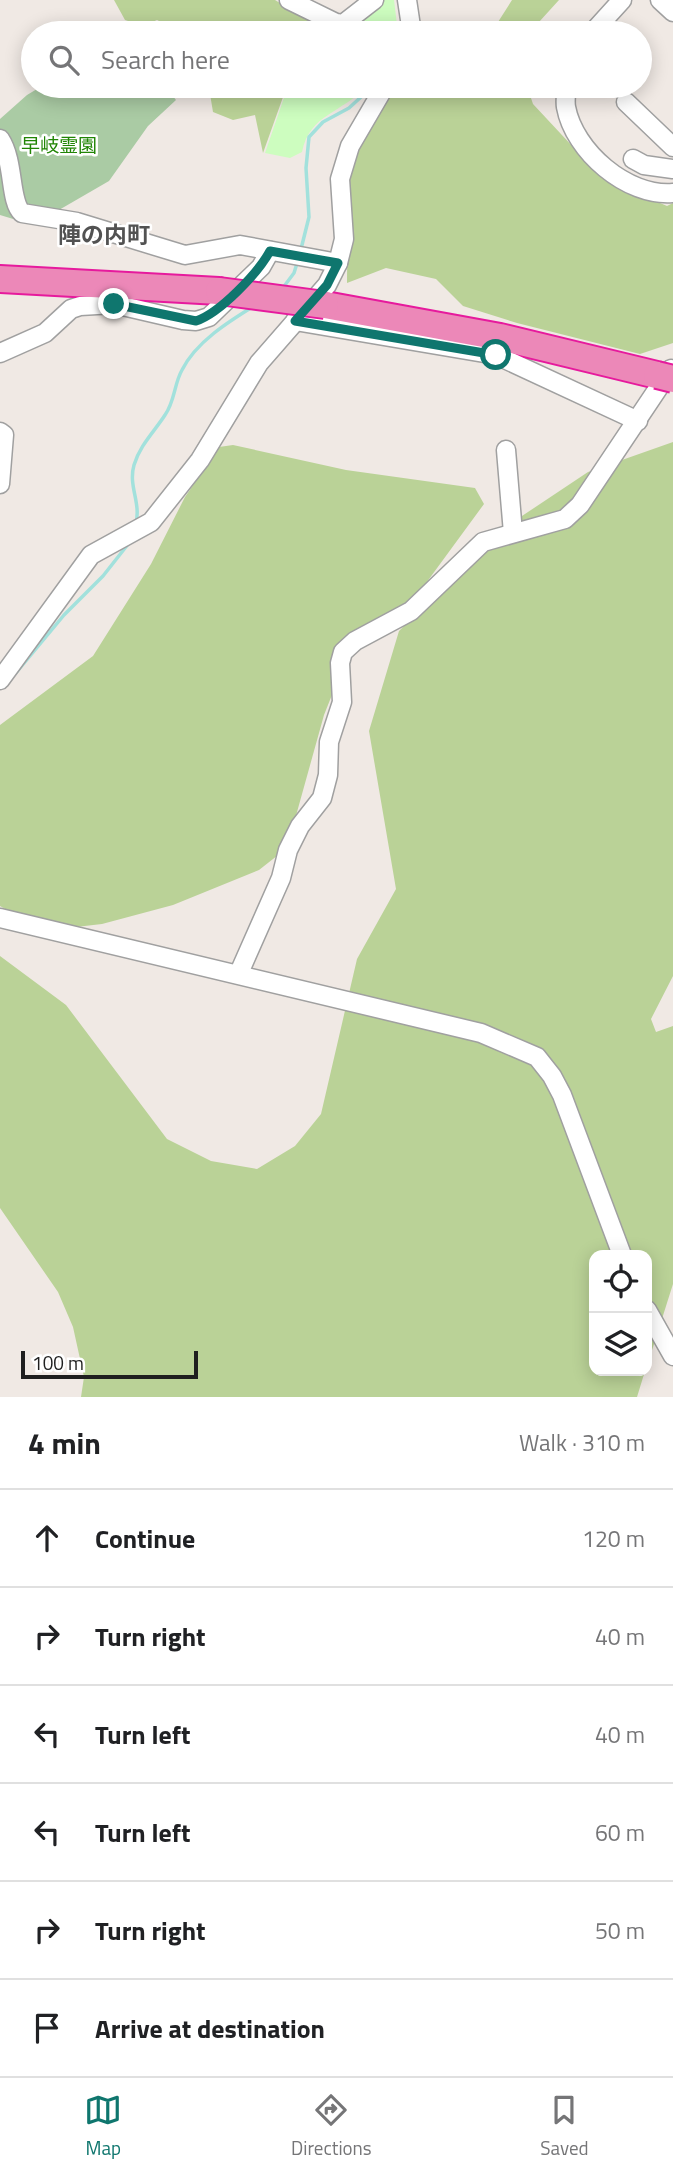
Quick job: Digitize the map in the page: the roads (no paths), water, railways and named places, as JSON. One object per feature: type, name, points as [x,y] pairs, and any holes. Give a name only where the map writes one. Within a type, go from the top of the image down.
[{"type":"highway","points":[[0,279],[219,291],[325,305],[669,371]]},
{"type":"street","points":[[289,0],[332,21]]},
{"type":"street","points":[[407,0],[410,21]]},
{"type":"street","points":[[603,21],[622,0]]},
{"type":"street","points":[[660,0],[673,12]]},
{"type":"street","points":[[347,21],[371,1]]},
{"type":"street","points":[[0,680],[91,555],[151,522],[200,460],[259,363],[327,285],[338,263],[344,239],[340,179],[350,146],[378,98]]},
{"type":"street","points":[[566,98],[565,106],[576,134],[596,159],[615,175],[663,194],[673,193]]},
{"type":"street","points":[[626,102],[673,147]]},
{"type":"street","points":[[0,139],[10,158],[17,208],[22,213],[77,222],[185,255],[240,245],[338,263]]},
{"type":"street","points":[[633,159],[644,165],[673,169]]},
{"type":"street","points":[[0,353],[45,333],[71,309],[80,306],[114,304],[183,320],[196,321],[209,317],[261,267],[270,251]]},
{"type":"street","points":[[295,321],[496,355],[638,421]]},
{"type":"street","points":[[239,973],[281,878],[288,850],[300,826],[322,797],[328,775],[329,742],[342,702],[343,653],[355,641],[411,611],[483,542],[565,519],[580,505],[669,371]]},
{"type":"street","points":[[0,432],[4,435],[0,484]]},
{"type":"street","points":[[506,450],[513,533]]},
{"type":"street","points":[[0,918],[481,1033],[537,1057],[562,1095],[620,1250]]},
{"type":"street","points":[[649,1313],[673,1356]]},
{"type":"waterway","points":[[301,249],[309,217],[306,168],[309,137],[323,122],[349,108],[360,98]]},
{"type":"waterway","points":[[282,289],[294,273],[298,260]]},
{"type":"waterway","points":[[136,523],[137,508],[132,480],[134,465],[168,410],[182,370],[204,342],[254,306]]},
{"type":"waterway","points":[[15,674],[129,543]]},
{"type":"district","name":"陣の内町","points":[[104,234]]},
{"type":"park label","name":"早岐霊園","points":[[59,144]]}]
